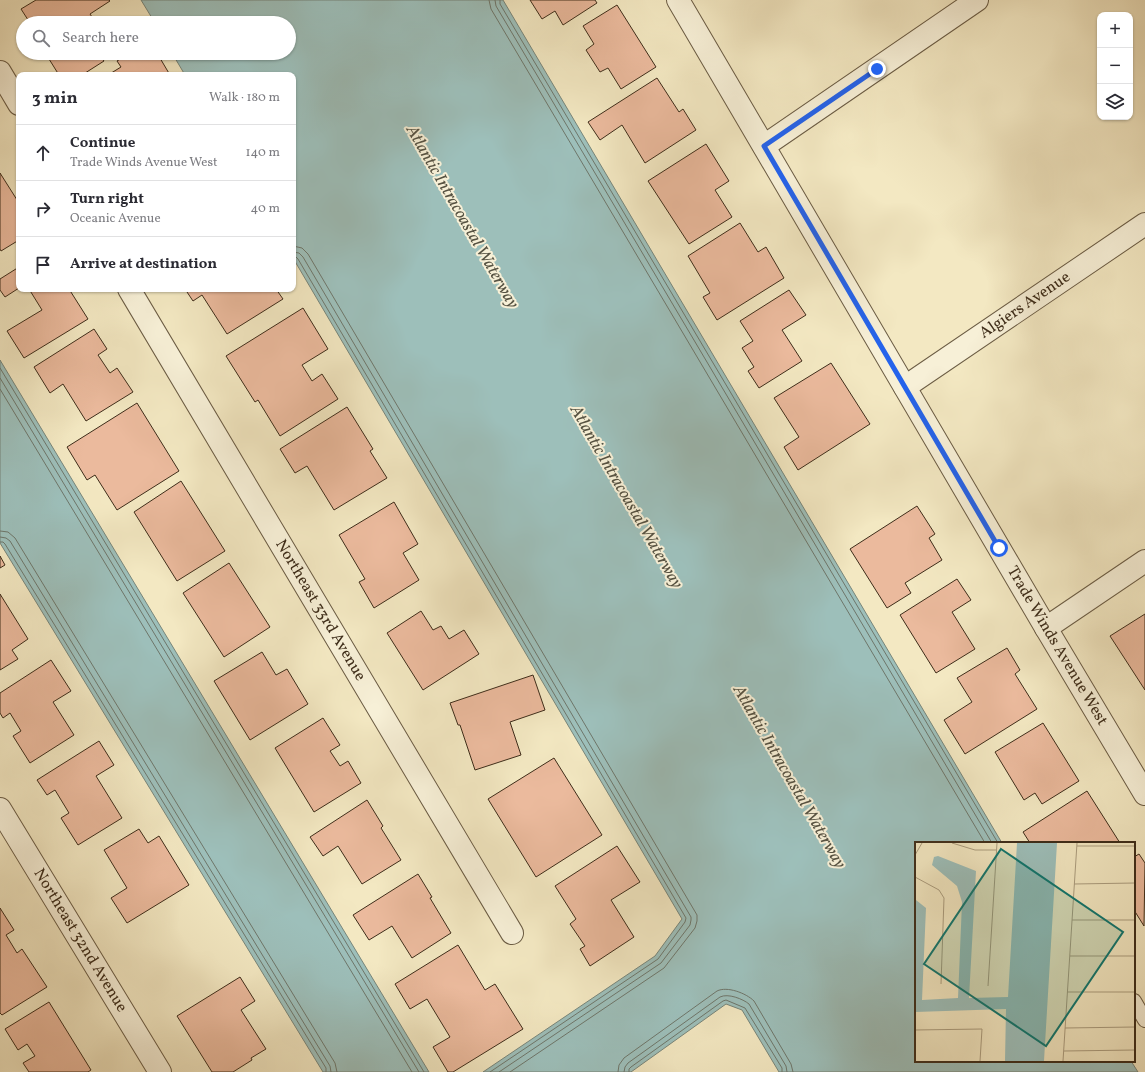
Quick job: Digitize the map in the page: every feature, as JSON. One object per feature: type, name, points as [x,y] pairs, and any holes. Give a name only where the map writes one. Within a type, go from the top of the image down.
[{"type":"street","name":"Trade Winds Avenue West","points":[[678,0],[1145,794]]},
{"type":"street","points":[[764,146],[977,0]]},
{"type":"street","points":[[0,72],[16,99]]},
{"type":"street","name":"Algiers Avenue","points":[[905,387],[1145,224]]},
{"type":"street","name":"Northeast 33rd Avenue","points":[[131,292],[512,933]]},
{"type":"street","points":[[1046,628],[1145,561]]},
{"type":"street","name":"Northeast 32nd Avenue","points":[[0,809],[160,1072]]},
{"type":"lane","points":[[1135,1003],[1145,1020]]},
{"type":"water","name":"Atlantic Intracoastal Waterway","points":[[141,0],[503,0],[1001,842],[915,842],[915,1062],[1132,1062],[1138,1072],[779,1072],[742,1010],[726,1004],[631,1072],[483,1072],[655,956],[682,919],[296,263],[296,72],[183,72],[176,60],[296,60],[296,16],[151,16]]},
{"type":"water","points":[[0,360],[429,1072],[323,1072],[0,543]]},
{"type":"building","points":[[36,0],[110,1],[90,14],[91,16],[26,16],[21,9]]},
{"type":"building","points":[[530,0],[595,0],[597,3],[563,25],[555,11],[542,19]]},
{"type":"building","points":[[617,5],[656,67],[621,89],[608,68],[600,72],[586,50],[594,44],[583,26]]},
{"type":"building","points":[[50,60],[104,61],[87,72],[57,72]]},
{"type":"building","points":[[161,60],[168,72],[113,72],[121,67],[117,61]]},
{"type":"building","points":[[657,78],[679,112],[683,109],[696,130],[645,163],[622,125],[600,140],[588,122]]},
{"type":"building","points":[[706,144],[729,181],[715,190],[732,217],[689,244],[648,181]]},
{"type":"building","points":[[0,173],[16,198],[16,242],[1,251]]},
{"type":"building","points":[[740,223],[758,252],[766,247],[784,278],[717,320],[703,297],[710,293],[688,256]]},
{"type":"building","points":[[16,269],[16,290],[5,297],[0,290],[0,279]]},
{"type":"building","points":[[789,290],[806,315],[782,330],[802,361],[759,388],[748,371],[754,367],[742,348],[753,341],[740,321]]},
{"type":"building","points":[[31,292],[71,292],[88,319],[24,358],[7,331],[42,310]]},
{"type":"building","points":[[187,292],[278,292],[283,299],[227,334],[202,295],[193,301]]},
{"type":"building","points":[[303,308],[328,349],[302,365],[312,381],[322,374],[338,399],[280,436],[258,400],[255,402],[226,356]]},
{"type":"building","points":[[94,329],[107,349],[98,355],[110,373],[117,368],[133,392],[86,421],[63,384],[50,393],[34,367]]},
{"type":"building","points":[[831,363],[870,424],[798,470],[784,447],[799,437],[774,398]]},
{"type":"building","points":[[137,403],[179,471],[117,510],[95,475],[87,480],[67,447]]},
{"type":"building","points":[[347,407],[373,449],[370,451],[387,478],[334,510],[307,466],[295,473],[280,449]]},
{"type":"building","points":[[181,481],[225,551],[177,581],[134,512]]},
{"type":"building","points":[[394,502],[418,544],[403,553],[419,580],[374,608],[359,582],[365,579],[339,535]]},
{"type":"building","points":[[917,506],[935,534],[929,538],[942,560],[905,583],[911,593],[887,608],[850,549]]},
{"type":"building","points":[[0,556],[5,565],[0,568]]},
{"type":"building","points":[[229,563],[270,627],[224,657],[183,593]]},
{"type":"building","points":[[957,579],[971,600],[952,612],[975,649],[936,673],[900,615]]},
{"type":"building","points":[[0,594],[28,639],[12,650],[18,659],[0,670]]},
{"type":"building","points":[[421,611],[433,630],[441,626],[449,639],[464,630],[479,654],[423,690],[387,633]]},
{"type":"building","points":[[1145,614],[1145,690],[1110,636]]},
{"type":"building","points":[[1007,648],[1020,670],[1015,674],[1037,709],[965,754],[944,720],[972,702],[957,678]]},
{"type":"building","points":[[262,652],[276,675],[287,669],[308,704],[250,740],[214,681]]},
{"type":"building","points":[[51,660],[71,691],[53,702],[74,735],[30,763],[13,736],[21,731],[10,713],[3,718],[0,713],[0,693]]},
{"type":"building","points":[[533,675],[545,710],[510,722],[521,755],[475,770],[460,725],[458,725],[450,703]]},
{"type":"building","points":[[323,718],[340,745],[330,751],[340,766],[348,761],[361,783],[314,812],[275,748]]},
{"type":"building","points":[[1043,723],[1079,781],[1042,804],[1035,793],[1024,800],[995,752]]},
{"type":"building","points":[[99,741],[114,765],[96,776],[122,818],[78,845],[61,818],[69,813],[55,790],[47,795],[37,780]]},
{"type":"building","points":[[554,758],[602,835],[536,877],[488,799]]},
{"type":"building","points":[[1087,791],[1119,842],[1029,842],[1023,832]]},
{"type":"building","points":[[367,800],[383,826],[381,828],[401,860],[362,884],[338,846],[323,856],[310,837]]},
{"type":"building","points":[[139,829],[148,843],[159,836],[189,885],[127,923],[111,898],[127,888],[104,850]]},
{"type":"building","points":[[617,846],[640,882],[611,900],[634,937],[590,966],[580,949],[585,946],[570,924],[576,919],[555,886]]},
{"type":"building","points":[[1139,854],[1145,863],[1144,926],[1135,912],[1135,856]]},
{"type":"building","points":[[418,874],[432,897],[430,898],[451,933],[412,958],[392,926],[369,940],[353,915]]},
{"type":"building","points":[[0,908],[14,930],[6,935],[17,953],[22,949],[47,987],[2,1015],[0,1013]]},
{"type":"building","points":[[458,945],[485,990],[495,984],[523,1029],[453,1072],[448,1072],[433,1047],[450,1037],[427,999],[410,1009],[395,984]]},
{"type":"building","points":[[240,977],[255,1001],[241,1010],[266,1049],[233,1072],[212,1072],[177,1016]]},
{"type":"building","points":[[49,1002],[91,1070],[88,1072],[29,1072],[23,1063],[35,1056],[27,1044],[18,1050],[5,1029]]},
{"type":"route","points":[[877,69],[764,146],[999,548]]}]
